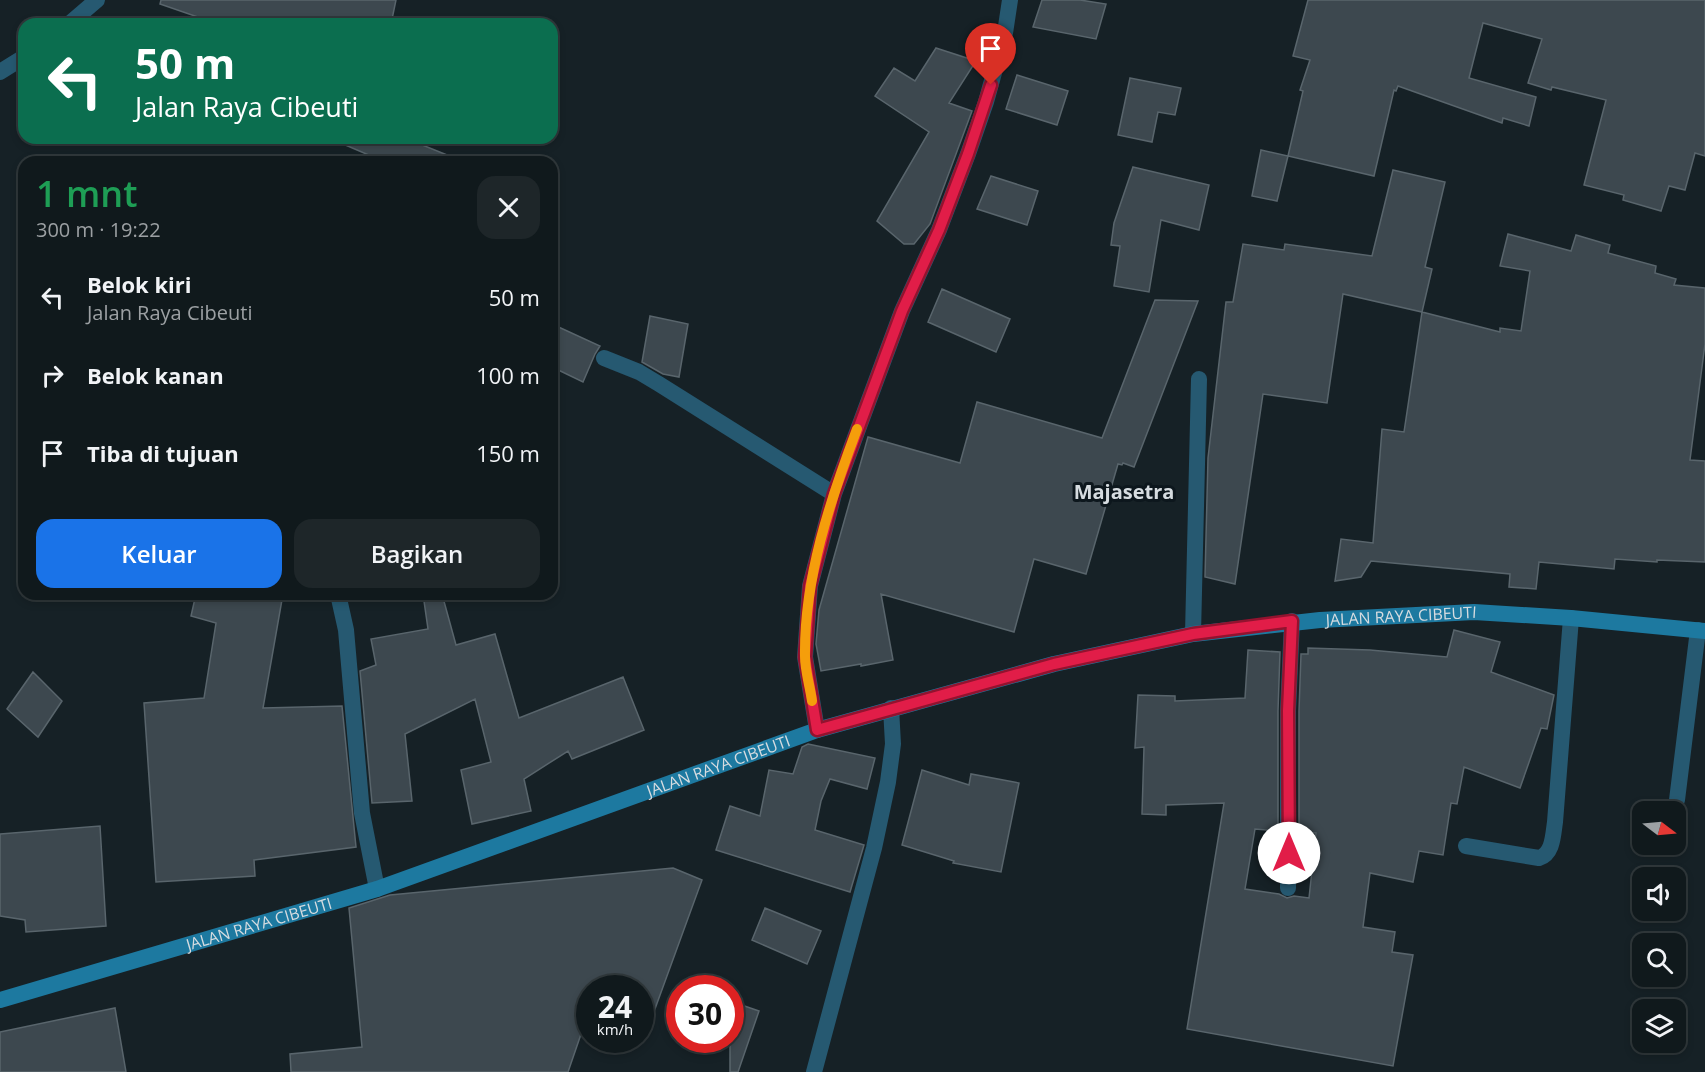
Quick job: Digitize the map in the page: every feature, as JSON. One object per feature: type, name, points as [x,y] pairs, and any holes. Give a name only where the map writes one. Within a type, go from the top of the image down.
[{"type":"main road","name":"JALAN RAYA CIBEUTI","points":[[0,1000],[377,889],[817,730],[1054,664],[1193,634],[1292,621],[1474,612],[1701,630]]},
{"type":"street","points":[[76,18],[97,0]]},
{"type":"street","points":[[817,730],[805,657],[809,597],[834,494],[902,311],[939,230],[968,154],[986,102],[1005,33],[1010,0]]},
{"type":"street","points":[[0,72],[18,61]]},
{"type":"street","points":[[604,358],[639,372],[834,494]]},
{"type":"street","points":[[1193,634],[1199,379]]},
{"type":"street","points":[[339,600],[345,630],[362,813],[377,889]]},
{"type":"street","points":[[1466,846],[1539,858],[1546,856],[1549,851],[1555,822],[1570,618]]},
{"type":"street","points":[[1288,888],[1288,711],[1292,621]]},
{"type":"street","points":[[1677,800],[1701,630]]},
{"type":"street","points":[[814,1072],[874,848],[888,782],[893,744],[891,708]]},
{"type":"building","points":[[161,0],[396,0],[392,18],[201,18],[160,4]]},
{"type":"building","points":[[1042,0],[1080,0],[1106,4],[1096,39],[1033,27]]},
{"type":"building","points":[[1308,0],[1705,0],[1705,156],[1695,153],[1685,190],[1669,186],[1661,211],[1623,200],[1624,195],[1584,185],[1606,100],[1552,87],[1551,90],[1528,83],[1542,39],[1483,23],[1469,78],[1536,97],[1529,126],[1503,118],[1502,123],[1398,86],[1396,91],[1394,90],[1374,176],[1288,156],[1303,91],[1300,90],[1310,60],[1293,56]]},
{"type":"building","points":[[936,48],[976,61],[949,103],[972,111],[930,224],[914,244],[904,244],[877,221],[929,132],[875,96],[894,68],[915,81]]},
{"type":"building","points":[[1017,75],[1068,91],[1057,125],[1006,109]]},
{"type":"building","points":[[1130,78],[1181,88],[1175,115],[1158,112],[1152,142],[1118,135]]},
{"type":"building","points":[[343,144],[420,144],[450,156],[371,156]]},
{"type":"building","points":[[1261,150],[1288,156],[1277,201],[1252,196]]},
{"type":"building","points":[[1133,167],[1209,185],[1199,230],[1161,220],[1149,292],[1114,286],[1120,246],[1111,245],[1114,223]]},
{"type":"building","points":[[1393,170],[1445,182],[1425,267],[1432,269],[1422,312],[1343,294],[1327,403],[1263,394],[1235,584],[1205,577],[1208,458],[1226,302],[1233,302],[1243,244],[1284,250],[1285,244],[1372,256]]},
{"type":"building","points":[[991,176],[1038,191],[1027,225],[977,209]]},
{"type":"building","points":[[1508,234],[1571,251],[1576,235],[1610,245],[1608,253],[1656,266],[1655,273],[1676,279],[1674,285],[1705,288],[1705,344],[1690,460],[1705,461],[1705,562],[1615,559],[1614,569],[1539,562],[1536,589],[1509,587],[1510,574],[1371,561],[1361,577],[1335,581],[1341,539],[1373,543],[1382,429],[1404,432],[1422,312],[1500,332],[1500,328],[1521,331],[1530,271],[1500,266]]},
{"type":"building","points":[[942,289],[1010,319],[996,352],[928,322]]},
{"type":"building","points":[[1155,300],[1198,301],[1134,467],[1123,463],[1118,464],[1086,574],[1034,559],[1014,632],[881,594],[893,660],[821,671],[816,644],[819,610],[868,437],[960,463],[977,402],[1102,438]]},
{"type":"building","points":[[650,316],[688,324],[679,377],[663,374],[642,362]]},
{"type":"building","points":[[558,327],[600,346],[583,382],[558,370]]},
{"type":"building","points":[[195,600],[282,600],[263,708],[342,706],[356,847],[254,860],[255,876],[156,882],[144,703],[204,698],[216,623],[191,616]]},
{"type":"building","points":[[424,600],[444,600],[456,645],[495,634],[519,718],[623,677],[644,730],[572,759],[568,751],[524,779],[531,811],[472,824],[461,770],[491,762],[475,699],[405,734],[412,801],[372,803],[360,671],[376,665],[371,639],[428,629]]},
{"type":"building","points":[[1454,630],[1500,642],[1491,672],[1554,695],[1547,729],[1541,728],[1520,788],[1464,767],[1457,804],[1451,803],[1443,855],[1419,851],[1413,882],[1370,873],[1363,927],[1395,932],[1392,952],[1413,955],[1393,1066],[1187,1029],[1224,803],[1166,805],[1166,815],[1142,814],[1144,747],[1135,748],[1138,695],[1175,696],[1175,701],[1245,698],[1248,650],[1280,652],[1278,831],[1255,829],[1245,889],[1279,894],[1287,898],[1294,896],[1309,898],[1316,833],[1299,832],[1301,654],[1308,654],[1308,648],[1370,650],[1447,657]]},
{"type":"building","points":[[33,672],[62,701],[38,737],[7,709]]},
{"type":"building","points":[[808,744],[875,758],[867,789],[830,779],[821,801],[815,830],[864,845],[850,892],[716,850],[730,806],[760,816],[769,770],[793,774],[802,747]]},
{"type":"building","points":[[922,770],[969,785],[971,774],[1019,783],[1001,872],[953,863],[954,861],[902,845]]},
{"type":"building","points":[[100,826],[106,926],[26,932],[25,920],[0,916],[0,834]]},
{"type":"building","points":[[673,868],[702,880],[654,1012],[654,975],[576,975],[576,1049],[568,1072],[291,1072],[290,1054],[362,1047],[349,908],[390,895]]},
{"type":"building","points":[[765,908],[821,931],[807,964],[752,940]]},
{"type":"building","points":[[744,1006],[759,1011],[738,1072],[730,1072],[730,1053],[744,1053]]},
{"type":"building","points":[[115,1008],[126,1072],[0,1072],[0,1032]]},
{"type":"slow traffic","points":[[812,701],[805,657],[810,586],[834,494],[857,429]]},
{"type":"district","name":"Majasetra","points":[[1124,491]]},
{"type":"route","points":[[991,85],[939,230],[902,311],[834,494],[810,586],[805,657],[817,730],[1054,664],[1193,634],[1292,621],[1288,711],[1289,853]]}]
